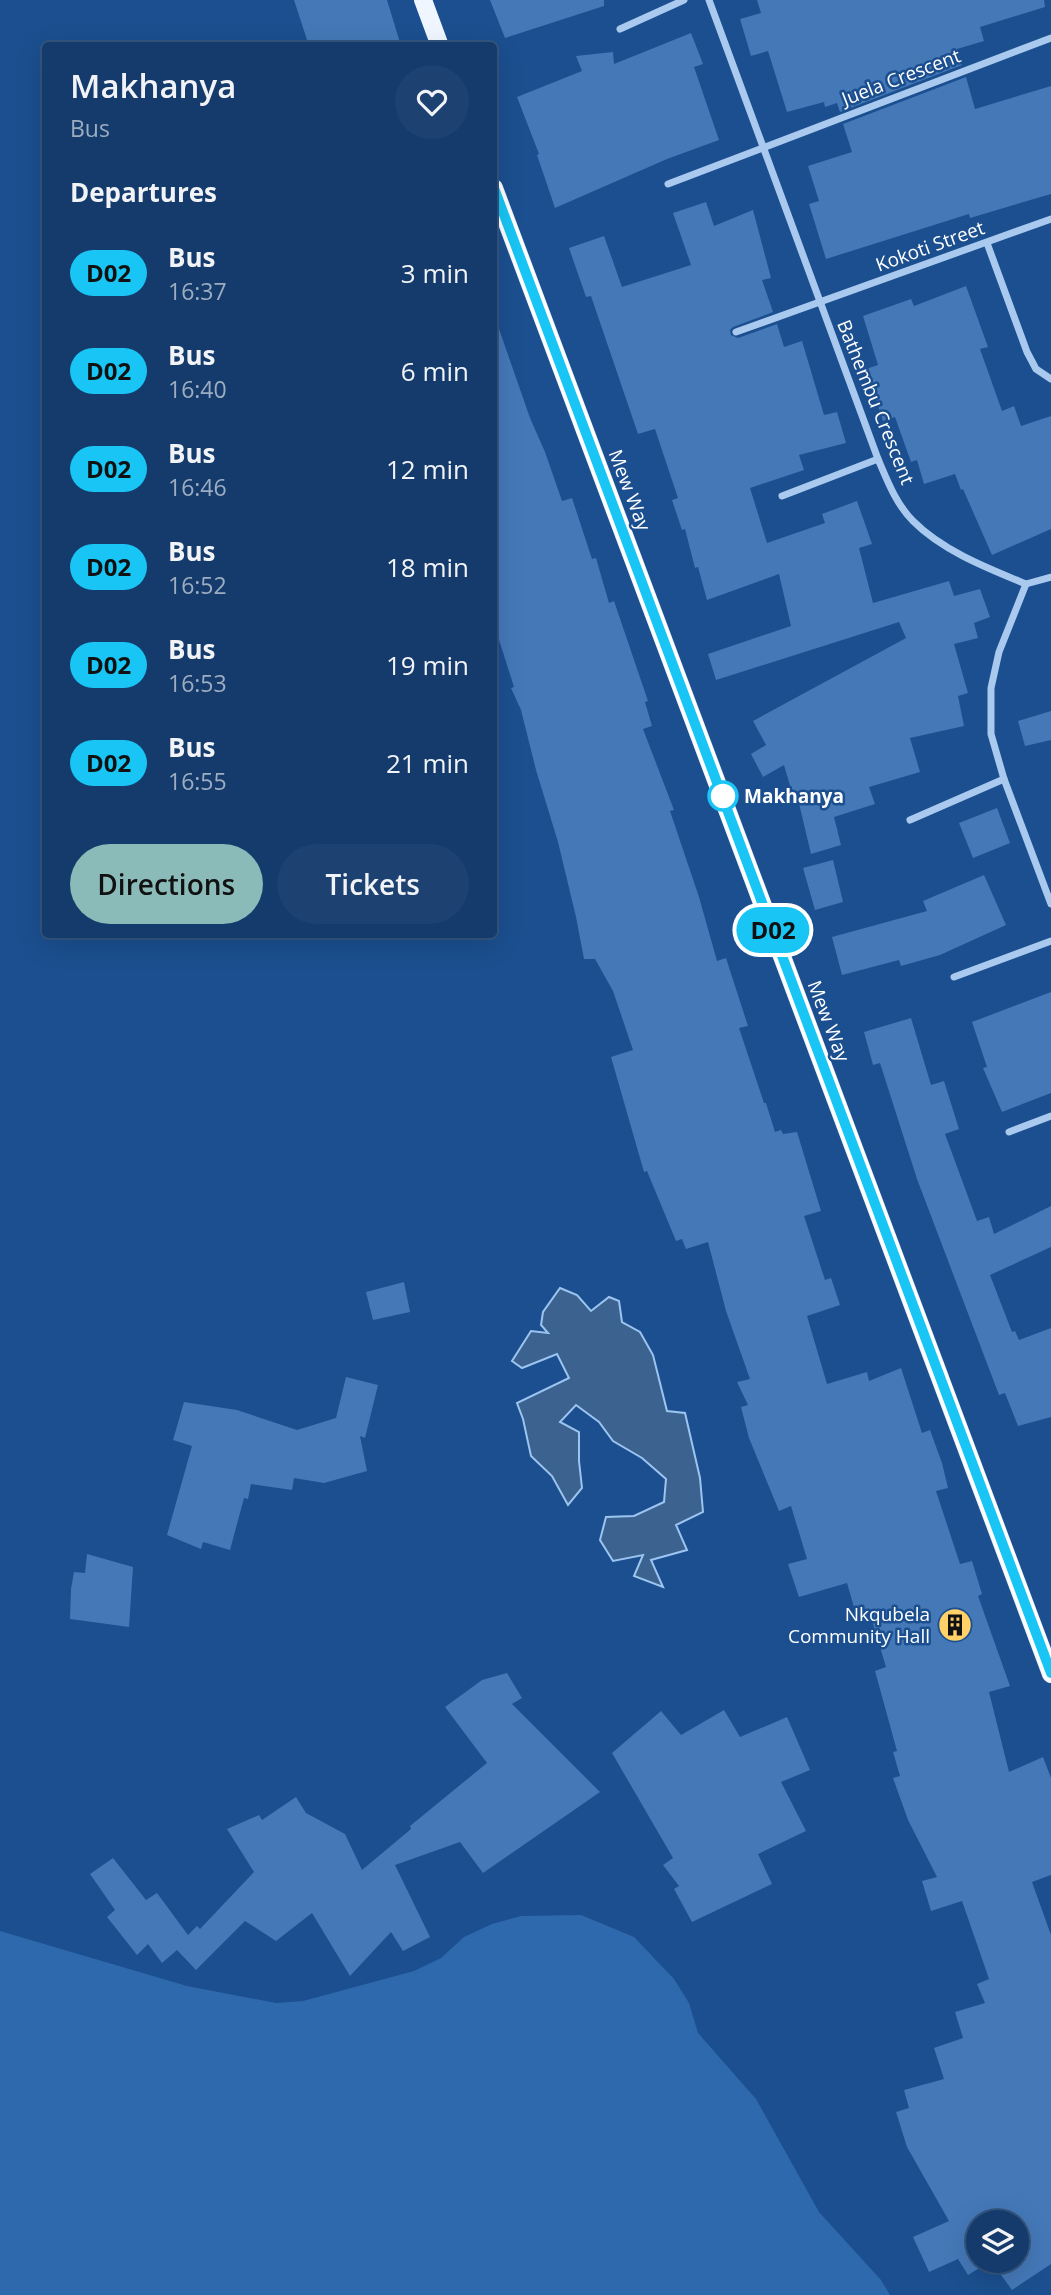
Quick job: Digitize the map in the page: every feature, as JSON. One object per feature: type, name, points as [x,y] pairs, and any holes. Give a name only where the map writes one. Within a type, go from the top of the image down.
[{"type":"main road","points":[[423,0],[439,42]]},
{"type":"main road","name":"Mew Way","points":[[497,196],[1051,1674]]},
{"type":"street","points":[[620,29],[684,0]]},
{"type":"street","name":"Bathembu Crescent","points":[[709,0],[892,492],[912,520],[946,547],[1026,584]]},
{"type":"street","name":"Juela Crescent","points":[[763,147],[1051,38]]},
{"type":"street","points":[[668,184],[763,147]]},
{"type":"street","name":"Kokoti Street","points":[[820,302],[1051,219]]},
{"type":"street","points":[[987,243],[1027,352],[1036,369],[1051,379]]},
{"type":"street","name":"Bathembu Crescent","points":[[736,332],[820,302]]},
{"type":"street","points":[[782,496],[878,459]]},
{"type":"street","points":[[1051,578],[1026,584],[999,652],[991,688],[992,734],[1004,779],[1051,904]]},
{"type":"street","points":[[910,820],[1004,779]]},
{"type":"street","points":[[954,977],[1051,941]]},
{"type":"street","points":[[1009,1132],[1051,1116]]},
{"type":"shaded area","points":[[560,1288],[577,1295],[591,1311],[609,1297],[619,1301],[622,1322],[640,1332],[653,1355],[667,1411],[685,1413],[700,1478],[703,1512],[676,1525],[687,1550],[651,1560],[663,1587],[634,1576],[643,1555],[613,1561],[600,1540],[606,1517],[634,1516],[664,1502],[666,1479],[642,1458],[613,1441],[599,1422],[576,1405],[560,1422],[579,1432],[582,1488],[568,1505],[552,1476],[531,1456],[517,1403],[569,1378],[557,1354],[522,1368],[512,1361],[531,1331],[548,1333],[541,1325],[543,1312]]},
{"type":"shaded area","points":[[581,1915],[634,1937],[674,1979],[689,2003],[698,2033],[756,2099],[819,2212],[881,2280],[890,2295],[0,2295],[0,1931],[187,1986],[276,2003],[303,2001],[414,1971],[441,1958],[464,1937],[492,1924],[521,1916]]},
{"type":"building","points":[[294,0],[387,0],[400,42],[308,42]]},
{"type":"building","points":[[490,0],[604,0],[604,6],[505,38]]},
{"type":"building","points":[[757,0],[1044,0],[1045,7],[980,27],[984,41],[957,49],[962,65],[840,112],[837,103],[825,107],[824,102],[787,112],[768,51],[751,56],[740,19],[761,13]]},
{"type":"building","points":[[691,33],[703,64],[694,67],[719,140],[667,159],[555,208],[537,155],[539,154],[517,97],[582,71],[576,56],[613,52],[614,64]]},
{"type":"building","points":[[966,77],[975,109],[1051,86],[1051,194],[970,218],[969,214],[826,259],[809,204],[819,201],[808,166],[852,152],[843,124]]},
{"type":"building","points":[[706,202],[714,226],[753,210],[771,278],[762,280],[773,312],[733,327],[730,330],[731,335],[738,338],[777,324],[784,347],[802,341],[824,415],[837,412],[846,443],[799,455],[804,470],[750,488],[767,543],[825,523],[822,514],[857,501],[872,544],[859,548],[873,603],[949,581],[954,596],[980,589],[990,617],[974,623],[978,638],[954,644],[968,693],[958,696],[964,726],[910,738],[920,772],[869,787],[875,804],[834,817],[841,845],[811,854],[797,795],[793,796],[784,765],[763,777],[751,754],[766,745],[753,721],[906,638],[899,622],[716,680],[708,654],[791,626],[779,574],[707,600],[685,529],[682,530],[672,500],[678,498],[655,429],[638,434],[591,296],[586,297],[569,248],[604,236],[622,287],[691,265],[673,213]]},
{"type":"building","points":[[966,286],[988,347],[980,349],[1002,411],[1014,406],[1021,426],[1051,416],[1051,529],[992,555],[955,474],[924,484],[917,460],[911,462],[895,417],[883,421],[866,369],[878,365],[863,316],[911,299],[914,306]]},
{"type":"building","points":[[497,326],[562,501],[572,498],[592,559],[596,558],[609,603],[614,601],[648,701],[645,702],[652,726],[643,729],[674,810],[670,811],[717,961],[726,958],[748,1026],[739,1028],[764,1103],[775,1132],[797,1132],[821,1211],[804,1216],[825,1280],[831,1278],[840,1305],[807,1316],[827,1384],[867,1372],[869,1381],[901,1368],[922,1433],[930,1430],[942,1463],[948,1488],[936,1491],[960,1564],[972,1561],[982,1594],[978,1596],[1010,1686],[989,1692],[1009,1772],[1043,1757],[1051,1778],[1051,1875],[1032,1882],[1051,1935],[1051,2264],[1012,2290],[1000,2273],[1029,2273],[1029,2210],[966,2210],[966,2272],[958,2259],[929,2272],[913,2237],[949,2221],[907,2147],[896,2112],[909,2108],[904,2090],[944,2079],[934,2048],[963,2038],[955,2012],[985,2003],[977,1984],[989,1979],[962,1901],[931,1911],[922,1881],[937,1877],[908,1820],[893,1778],[900,1776],[893,1752],[897,1751],[875,1671],[886,1667],[871,1617],[858,1621],[847,1583],[799,1597],[788,1564],[807,1559],[791,1506],[779,1511],[749,1438],[741,1407],[748,1405],[737,1382],[750,1379],[726,1311],[708,1242],[686,1249],[682,1239],[676,1241],[647,1171],[644,1172],[611,1057],[633,1050],[613,991],[595,959],[584,959],[558,842],[521,710],[511,688],[514,687],[497,633]]},
{"type":"building","points":[[1051,711],[1051,740],[1025,746],[1018,721]]},
{"type":"building","points":[[997,808],[1010,843],[973,858],[959,823]]},
{"type":"building","points":[[833,860],[843,902],[815,910],[803,868]]},
{"type":"building","points":[[984,875],[1006,925],[940,955],[901,966],[899,960],[842,975],[832,937],[927,911],[923,901]]},
{"type":"building","points":[[1051,992],[1051,1093],[1002,1112],[983,1068],[987,1067],[972,1022]]},
{"type":"building","points":[[911,1018],[931,1085],[944,1081],[959,1129],[945,1134],[977,1221],[989,1217],[994,1234],[1051,1206],[1051,1247],[990,1275],[1012,1332],[1015,1331],[1019,1340],[1051,1328],[1051,1417],[1018,1426],[1005,1393],[999,1395],[917,1179],[880,1063],[873,1065],[864,1032]]},
{"type":"building","points":[[404,1282],[410,1312],[373,1320],[366,1292]]},
{"type":"building","points":[[346,1377],[378,1385],[365,1438],[360,1436],[367,1471],[324,1483],[294,1478],[292,1490],[251,1484],[248,1499],[244,1498],[230,1550],[203,1542],[201,1549],[167,1535],[192,1446],[173,1440],[184,1402],[237,1410],[297,1430],[336,1418]]},
{"type":"building","points":[[87,1554],[133,1567],[129,1627],[70,1619],[74,1572],[85,1573]]},
{"type":"building","points":[[507,1673],[522,1698],[512,1704],[600,1792],[483,1873],[460,1842],[395,1865],[430,1937],[403,1951],[391,1932],[350,1976],[312,1913],[276,1941],[245,1921],[196,1970],[177,1950],[162,1963],[148,1944],[137,1955],[107,1917],[115,1910],[90,1874],[113,1858],[146,1900],[157,1893],[188,1935],[197,1926],[200,1929],[254,1872],[227,1829],[259,1815],[262,1820],[296,1797],[306,1813],[345,1834],[362,1870],[411,1829],[410,1826],[487,1763],[445,1707],[482,1680]]},
{"type":"building","points":[[724,1710],[740,1737],[787,1717],[810,1770],[781,1782],[806,1831],[758,1854],[772,1884],[692,1922],[674,1889],[679,1886],[663,1865],[673,1858],[612,1753],[661,1711],[681,1735]]},
{"type":"bus line","name":"D02","points":[[497,196],[1051,1673]]},
{"type":"place","name":"Makhanya","points":[[723,796]]},
{"type":"place","name":"Nkqubela Community Hall","points":[[955,1625]]}]
